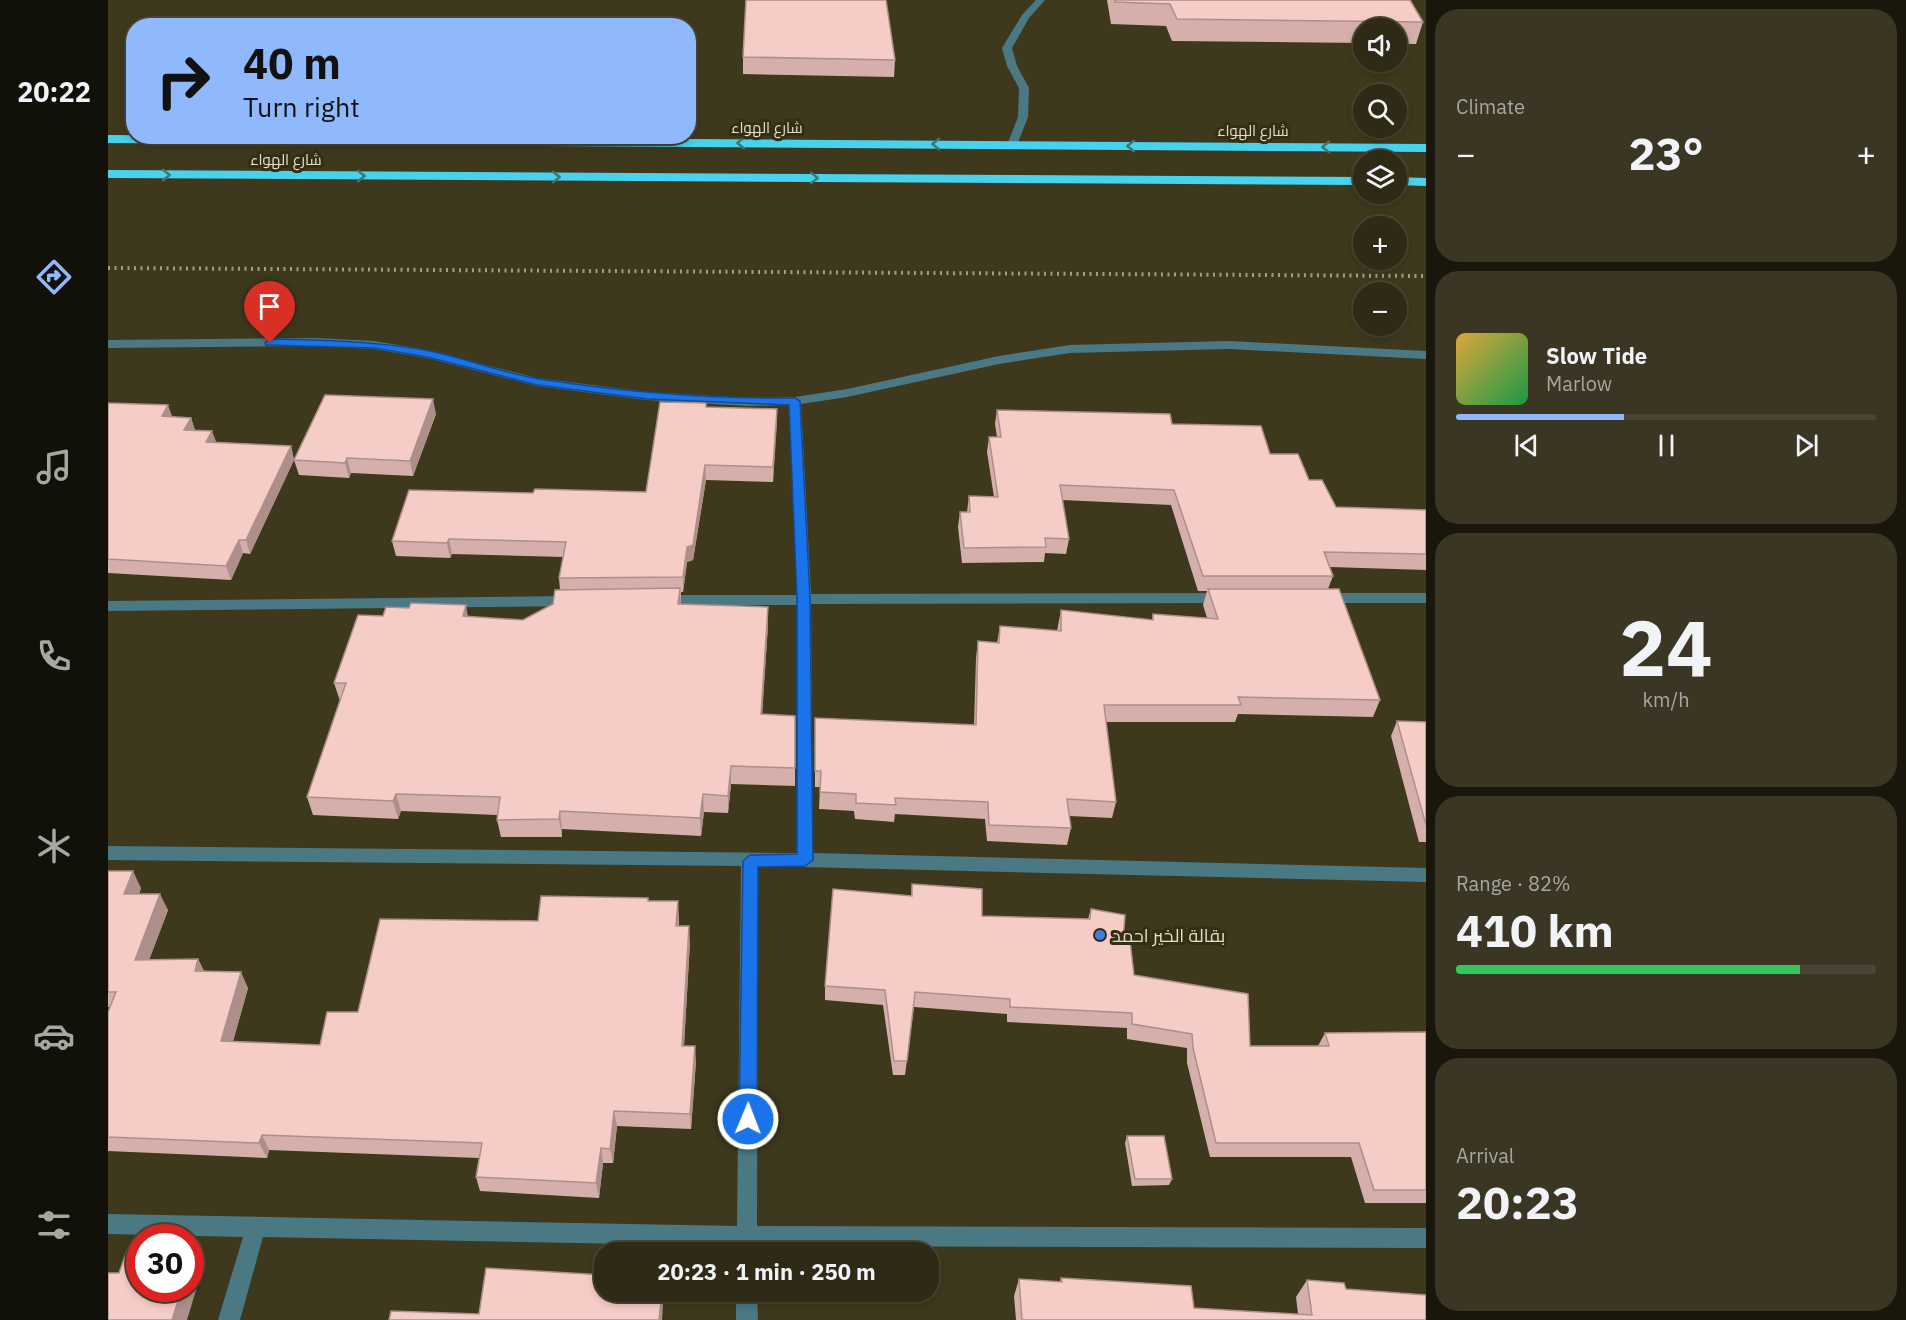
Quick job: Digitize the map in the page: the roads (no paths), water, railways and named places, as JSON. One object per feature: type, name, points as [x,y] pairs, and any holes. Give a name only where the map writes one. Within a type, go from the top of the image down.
[{"type":"highway","name":"شارع الهواء","points":[[108,139],[126,139]]},
{"type":"highway","name":"شارع الهواء","points":[[696,143],[1426,148]]},
{"type":"highway","name":"شارع الهواء","points":[[108,174],[1353,181]]},
{"type":"highway","points":[[1407,181],[1426,182]]},
{"type":"street","points":[[1011,145],[1023,117],[1024,88],[1012,66],[1008,48],[1025,17],[1041,0]]},
{"type":"street","points":[[108,344],[316,342],[374,345],[427,354],[548,384],[647,396],[748,402],[795,401],[847,393],[999,360],[1070,349],[1229,345],[1426,355]]},
{"type":"street","points":[[795,401],[804,598],[805,860]]},
{"type":"street","points":[[648,600],[1234,598]]},
{"type":"street","points":[[1306,598],[1426,598]]},
{"type":"street","points":[[108,606],[588,600]]},
{"type":"street","points":[[108,853],[805,860],[1426,874]]},
{"type":"street","points":[[747,1242],[750,861]]},
{"type":"street","points":[[108,1224],[256,1226],[692,1242]]},
{"type":"street","points":[[229,1320],[256,1226]]},
{"type":"street","points":[[939,1242],[1426,1238]]},
{"type":"street","points":[[747,1302],[747,1320]]},
{"type":"railway","points":[[108,268],[1426,276]]},
{"type":"place","name":"بقالة الخير احمد","points":[[1100,935]]}]
